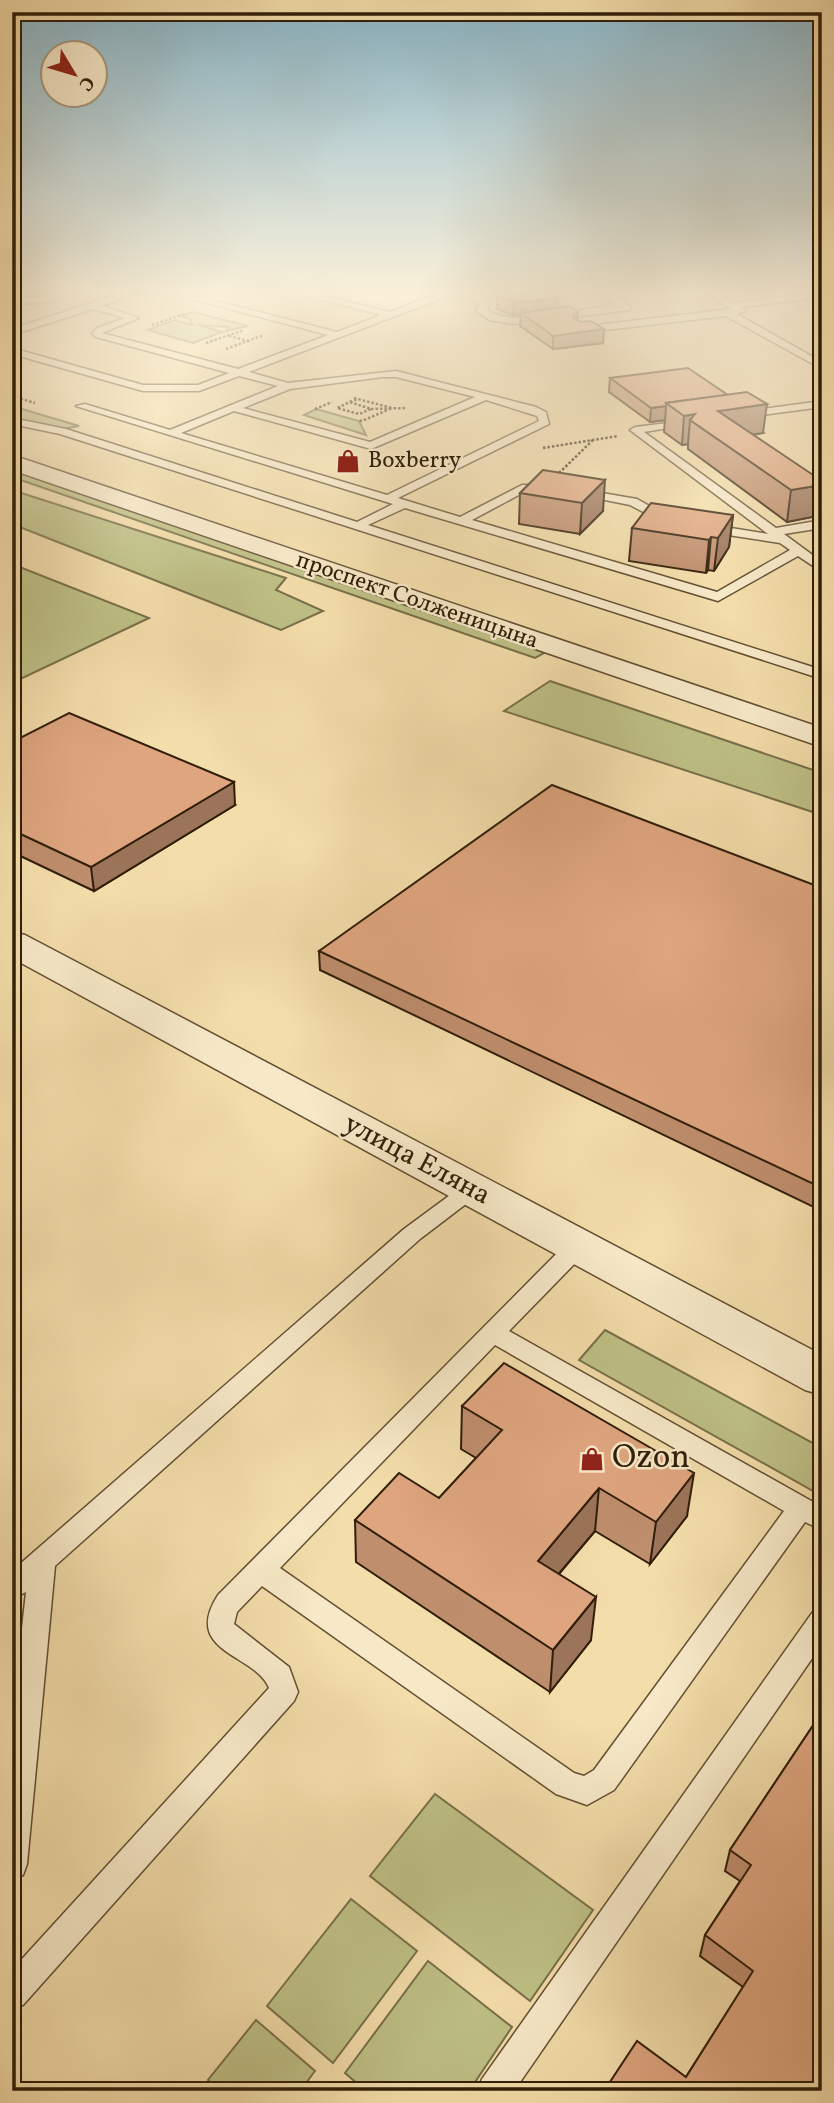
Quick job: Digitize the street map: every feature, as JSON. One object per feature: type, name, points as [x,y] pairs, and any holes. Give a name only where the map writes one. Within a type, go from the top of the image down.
[{"type":"street","name":"проспект Солженицына","points":[[12,447],[822,719]]},
{"type":"street","name":"проспект Солженицына","points":[[12,462],[822,738]]},
{"type":"street","name":"улица Еляна","points":[[12,943],[822,1377]]},
{"type":"lane","points":[[144,388],[196,388]]},
{"type":"lane","points":[[171,433],[283,388]]},
{"type":"lane","points":[[388,499],[545,422],[539,411],[450,388]]},
{"type":"lane","points":[[233,408],[371,446],[485,397]]},
{"type":"lane","points":[[732,416],[822,404]]},
{"type":"lane","points":[[81,406],[718,597],[798,551]]},
{"type":"lane","points":[[704,420],[635,430],[822,568]]},
{"type":"lane","points":[[12,421],[51,428],[822,675]]},
{"type":"lane","points":[[12,435],[29,429],[51,428]]},
{"type":"lane","points":[[461,521],[526,487],[558,489],[633,502],[673,523],[691,526],[780,536],[822,524]]},
{"type":"lane","points":[[358,526],[403,504]]},
{"type":"lane","points":[[12,1588],[412,1234],[472,1189]]},
{"type":"lane","points":[[12,1994],[284,1692],[281,1678],[221,1628],[221,1616],[227,1605],[578,1246]]},
{"type":"lane","points":[[261,1570],[566,1784],[587,1791],[604,1780],[811,1513],[493,1333]]},
{"type":"lane","points":[[12,1864],[42,1563]]},
{"type":"lane","points":[[494,2091],[822,1620]]},
{"type":"path","points":[[317,408],[362,421],[392,408],[347,396]]},
{"type":"path","points":[[328,411],[358,399]]},
{"type":"path","points":[[337,408],[359,414],[371,408],[349,402]]},
{"type":"path","points":[[534,452],[546,446],[640,433]]},
{"type":"path","points":[[558,489],[594,440]]},
{"type":"green space","points":[[12,406],[79,426],[62,429],[12,419]]},
{"type":"green space","points":[[316,409],[359,421],[366,435],[304,415]]},
{"type":"green space","points":[[12,469],[546,652],[535,658],[12,477]]},
{"type":"green space","points":[[12,490],[286,578],[276,590],[323,611],[281,630],[12,524]]},
{"type":"green space","points":[[12,564],[149,618],[12,683]]},
{"type":"green space","points":[[550,681],[822,773],[822,815],[504,711]]},
{"type":"green space","points":[[605,1330],[822,1448],[822,1496],[579,1360]]},
{"type":"green space","points":[[435,1794],[593,1910],[530,2001],[370,1876]]},
{"type":"green space","points":[[351,1899],[417,1951],[333,2063],[267,2006]]},
{"type":"green space","points":[[428,1961],[512,2027],[469,2091],[366,2091],[345,2073]]},
{"type":"green space","points":[[256,2020],[315,2071],[300,2091],[219,2091],[208,2080]]},
{"type":"building","points":[[624,388],[718,388],[728,395],[666,403],[666,406],[651,408]]},
{"type":"building","points":[[747,392],[767,404],[718,411],[822,481],[822,485],[791,490],[690,420],[695,414],[684,416],[666,403]]},
{"type":"building","points":[[543,470],[605,480],[582,503],[520,493]]},
{"type":"building","points":[[651,503],[733,515],[718,538],[711,537],[709,540],[632,528]]},
{"type":"building","points":[[69,713],[234,782],[91,867],[12,830],[12,742]]},
{"type":"building","points":[[552,785],[822,888],[822,1188],[319,951]]},
{"type":"building","points":[[504,1363],[694,1473],[656,1522],[599,1488],[538,1561],[596,1597],[553,1650],[355,1520],[399,1473],[439,1498],[502,1430],[462,1406]]},
{"type":"building","points":[[822,1712],[822,2091],[604,2091],[637,2041],[686,2077],[753,1971],[705,1935],[751,1865],[730,1850]]},
{"type":"place","name":"Boxberry","points":[[348,461]]},
{"type":"place","name":"Ozon","points":[[592,1459]]}]
